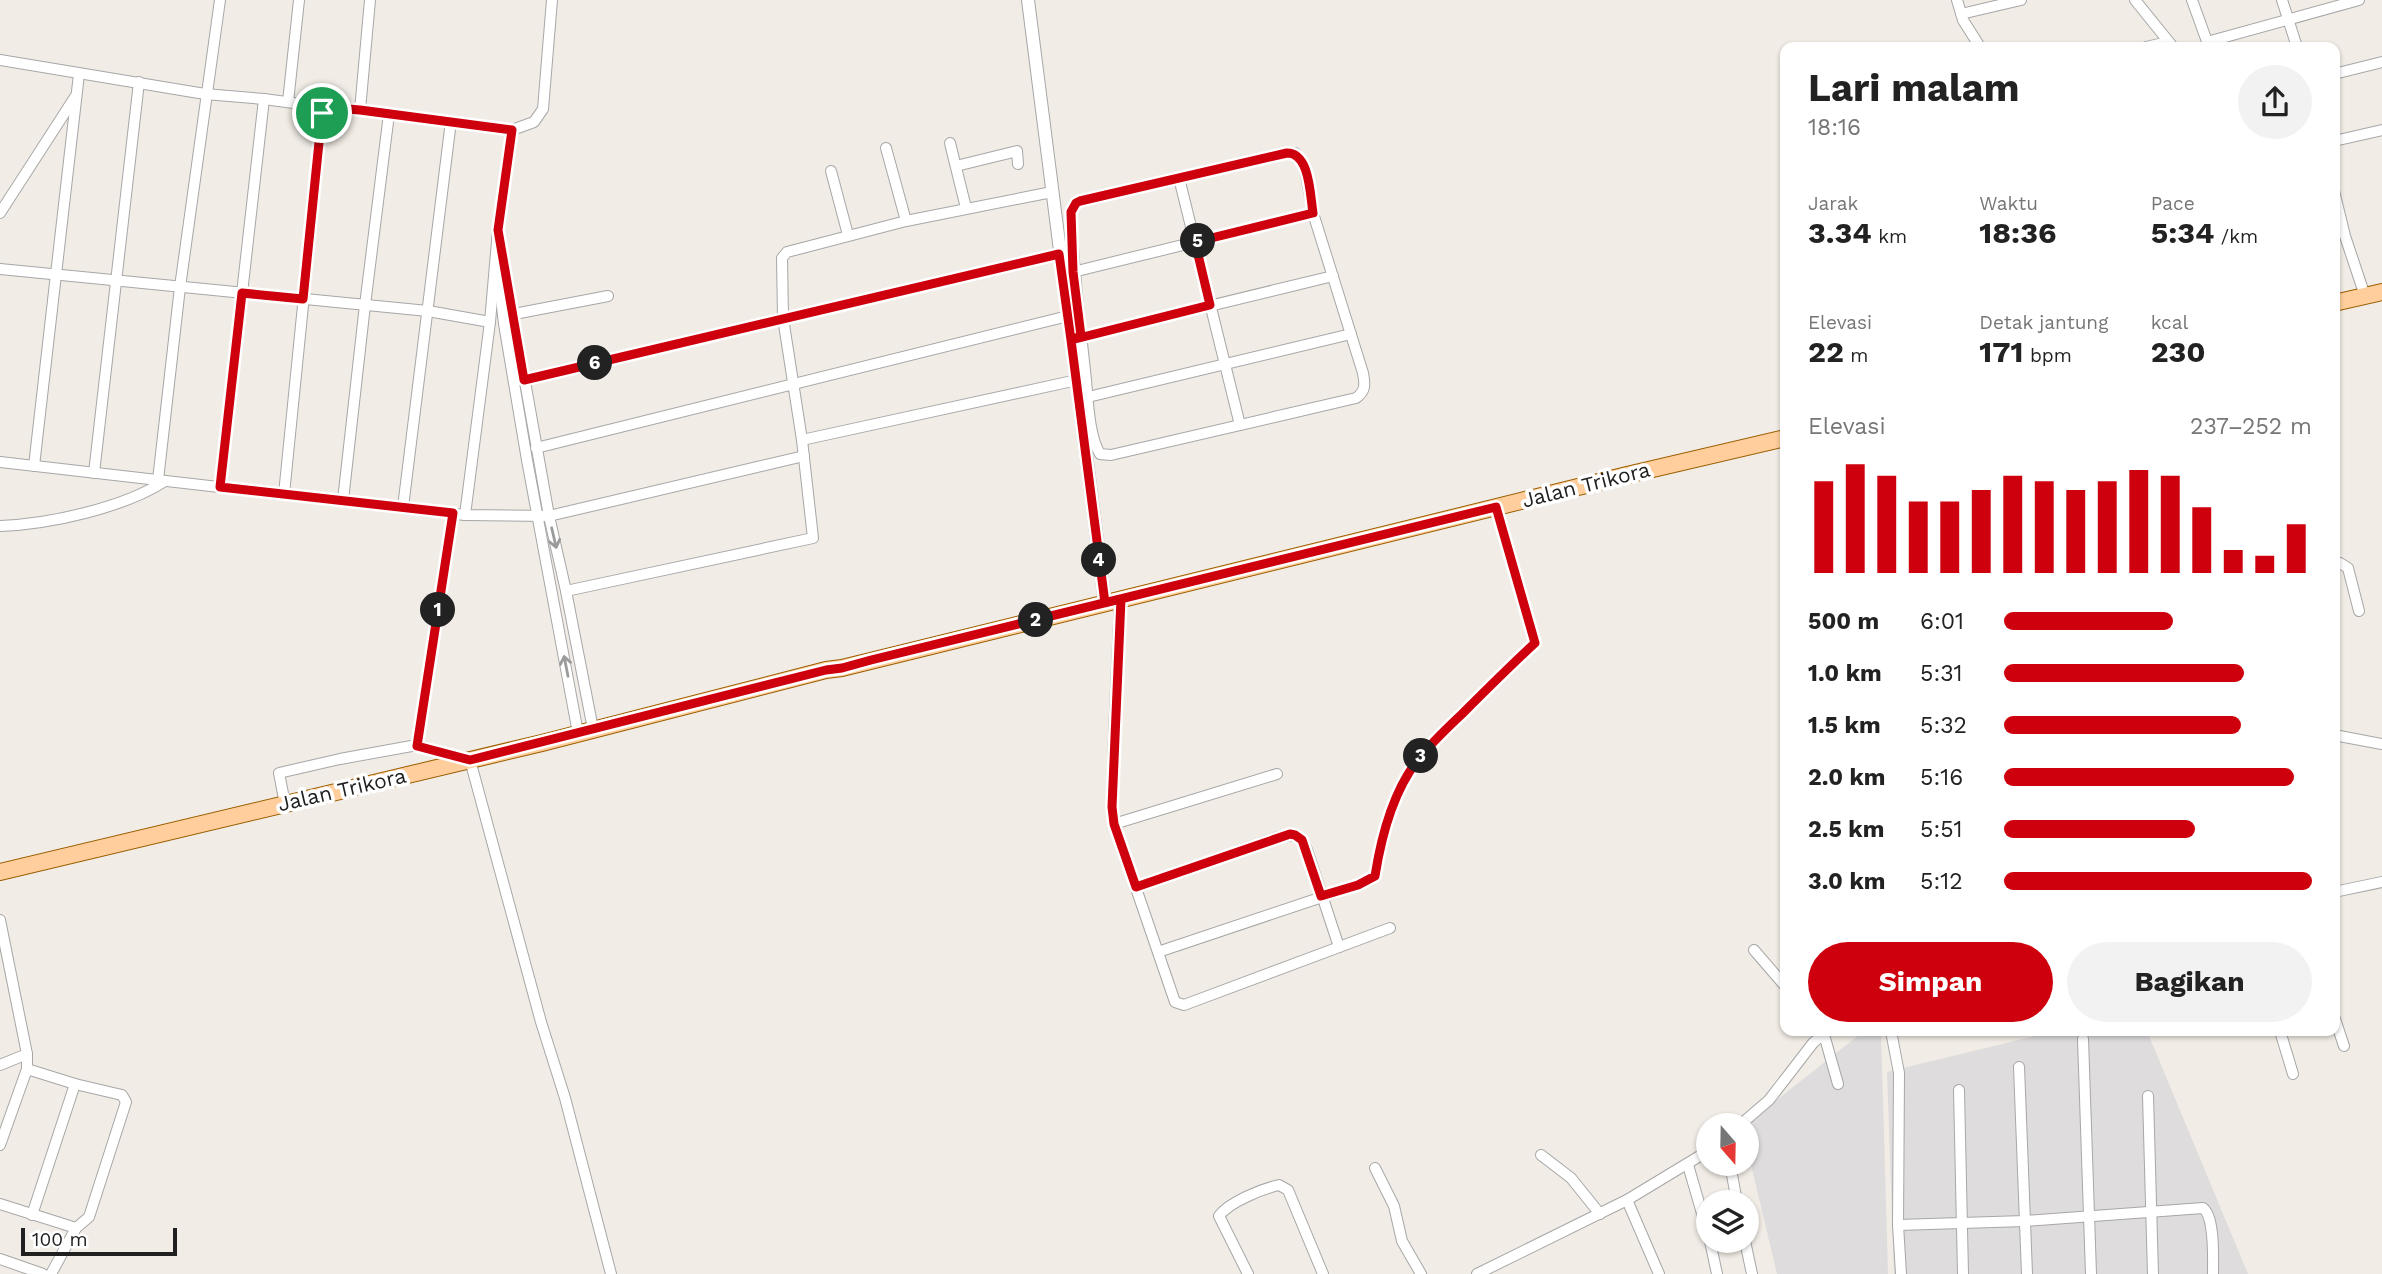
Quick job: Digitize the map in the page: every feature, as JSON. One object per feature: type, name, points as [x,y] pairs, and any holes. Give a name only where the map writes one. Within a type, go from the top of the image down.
[{"type":"main road","points":[[2340,302],[2382,292]]},
{"type":"main road","name":"Jalan Trikora","points":[[0,872],[470,760],[1780,439]]},
{"type":"street","points":[[0,526],[16,526],[96,510],[145,494],[162,480],[180,287],[220,0]]},
{"type":"street","points":[[288,102],[299,0]]},
{"type":"street","points":[[360,110],[370,0]]},
{"type":"street","points":[[0,60],[205,94],[360,110],[512,130],[534,122],[542,109],[552,0]]},
{"type":"street","points":[[1028,0],[1068,316],[1076,338],[1096,445],[1103,456],[1356,398],[1365,384],[1313,213],[1304,164],[1295,153],[1076,203],[1071,212],[1076,338],[1077,380],[1113,601],[1114,824],[1170,992],[1175,1002],[1181,1006],[1390,928]]},
{"type":"street","points":[[1957,0],[1961,14],[1977,42]]},
{"type":"street","points":[[1961,14],[2021,0]]},
{"type":"street","points":[[2135,0],[2169,42]]},
{"type":"street","points":[[2192,0],[2207,42]]},
{"type":"street","points":[[2282,0],[2295,42]]},
{"type":"street","points":[[2218,42],[2359,0]]},
{"type":"street","points":[[2340,72],[2382,62]]},
{"type":"street","points":[[34,466],[79,74]]},
{"type":"street","points":[[94,473],[139,82]]},
{"type":"street","points":[[1,214],[76,95]]},
{"type":"street","points":[[220,487],[264,99]]},
{"type":"street","points":[[284,494],[323,107]]},
{"type":"street","points":[[343,500],[389,114]]},
{"type":"street","points":[[403,506],[451,121]]},
{"type":"street","points":[[417,746],[490,322],[498,230],[512,130]]},
{"type":"street","points":[[2340,140],[2382,130]]},
{"type":"street","points":[[950,143],[966,208]]},
{"type":"street","points":[[886,148],[906,221]]},
{"type":"street","points":[[956,166],[1017,151],[1018,164]]},
{"type":"street","points":[[831,171],[848,235]]},
{"type":"street","points":[[1179,178],[1240,425]]},
{"type":"street","points":[[566,591],[813,538],[802,440],[783,318],[784,254],[799,247],[906,221],[1052,192]]},
{"type":"street","points":[[1073,272],[1313,213]]},
{"type":"street","points":[[2340,216],[2365,296]]},
{"type":"street","points":[[498,230],[536,448],[544,516],[566,591],[586,731]]},
{"type":"street","points":[[524,380],[1059,254]]},
{"type":"street","points":[[496,259],[504,324],[586,731]]},
{"type":"street","points":[[0,269],[365,305],[490,322]]},
{"type":"street","points":[[1076,338],[1333,276]]},
{"type":"street","points":[[514,314],[608,296]]},
{"type":"street","points":[[536,448],[1068,316]]},
{"type":"street","points":[[1088,397],[1351,334]]},
{"type":"street","points":[[802,440],[1077,380]]},
{"type":"street","points":[[0,463],[459,514],[544,516],[804,456]]},
{"type":"street","points":[[1158,951],[1358,885],[1375,876],[1394,806],[1416,761],[1535,643],[1496,507]]},
{"type":"street","points":[[2340,563],[2348,568],[2359,611]]},
{"type":"street","points":[[2340,736],[2382,744]]},
{"type":"street","points":[[285,804],[279,773],[417,746],[470,760],[611,1274]]},
{"type":"street","points":[[1114,824],[1276,774]]},
{"type":"street","points":[[1136,887],[1290,834],[1295,835],[1302,840],[1339,947]]},
{"type":"street","points":[[2340,891],[2382,882]]},
{"type":"street","points":[[0,920],[27,1054],[27,1069],[0,1145]]},
{"type":"street","points":[[1754,950],[1780,980]]},
{"type":"street","points":[[2340,1034],[2344,1046]]},
{"type":"street","points":[[1754,1113],[1769,1100],[1821,1036]]},
{"type":"street","points":[[1826,1036],[1838,1084]]},
{"type":"street","points":[[1892,1036],[1899,1073],[1898,1225],[1901,1274]]},
{"type":"street","points":[[2282,1036],[2293,1074]]},
{"type":"street","points":[[2083,1039],[2091,1274]]},
{"type":"street","points":[[0,1065],[27,1054]]},
{"type":"street","points":[[2019,1067],[2026,1274]]},
{"type":"street","points":[[27,1069],[122,1095],[126,1102],[89,1217],[76,1228],[51,1274]]},
{"type":"street","points":[[32,1215],[75,1084]]},
{"type":"street","points":[[1959,1090],[1963,1274]]},
{"type":"street","points":[[2148,1096],[2153,1274]]},
{"type":"street","points":[[1541,1154],[1571,1178],[1600,1214]]},
{"type":"street","points":[[1477,1274],[1627,1200],[1696,1159]]},
{"type":"street","points":[[1688,1165],[1696,1193]]},
{"type":"street","points":[[1375,1168],[1394,1206],[1402,1241],[1421,1274]]},
{"type":"street","points":[[1248,1274],[1219,1216],[1250,1196],[1279,1185],[1288,1191],[1323,1274]]},
{"type":"street","points":[[1627,1200],[1659,1274]]},
{"type":"street","points":[[0,1204],[76,1228]]},
{"type":"street","points":[[1898,1225],[2025,1221],[2203,1208],[2207,1210],[2211,1227],[2213,1274]]},
{"type":"street","points":[[1713,1253],[1717,1274]]},
{"type":"street","points":[[1748,1253],[1752,1274]]},
{"type":"street","points":[[0,1259],[43,1274]]},
{"type":"shaded area","points":[[1858,1036],[1881,1036],[1888,1274],[1777,1274],[1754,1176],[1759,1176],[1759,1114]]},
{"type":"shaded area","points":[[2035,1036],[2149,1036],[2248,1274],[1894,1274],[1887,1072]]},
{"type":"route","points":[[322,113],[303,299],[242,293],[220,487],[453,513],[417,746],[470,760],[826,670],[842,668],[871,660],[1121,599],[1496,507],[1535,643],[1416,761],[1394,806],[1375,876],[1358,885],[1321,896],[1307,850],[1299,837],[1290,834],[1136,887],[1114,824],[1112,807],[1121,599],[1105,603],[1077,380],[1071,340],[1081,336],[1073,272],[1071,212],[1080,201],[1287,153],[1295,153],[1300,157],[1304,164],[1313,213],[1195,242],[1210,305],[1071,340],[1059,254],[524,380],[498,230],[512,130],[360,110],[323,107],[322,113]]}]
